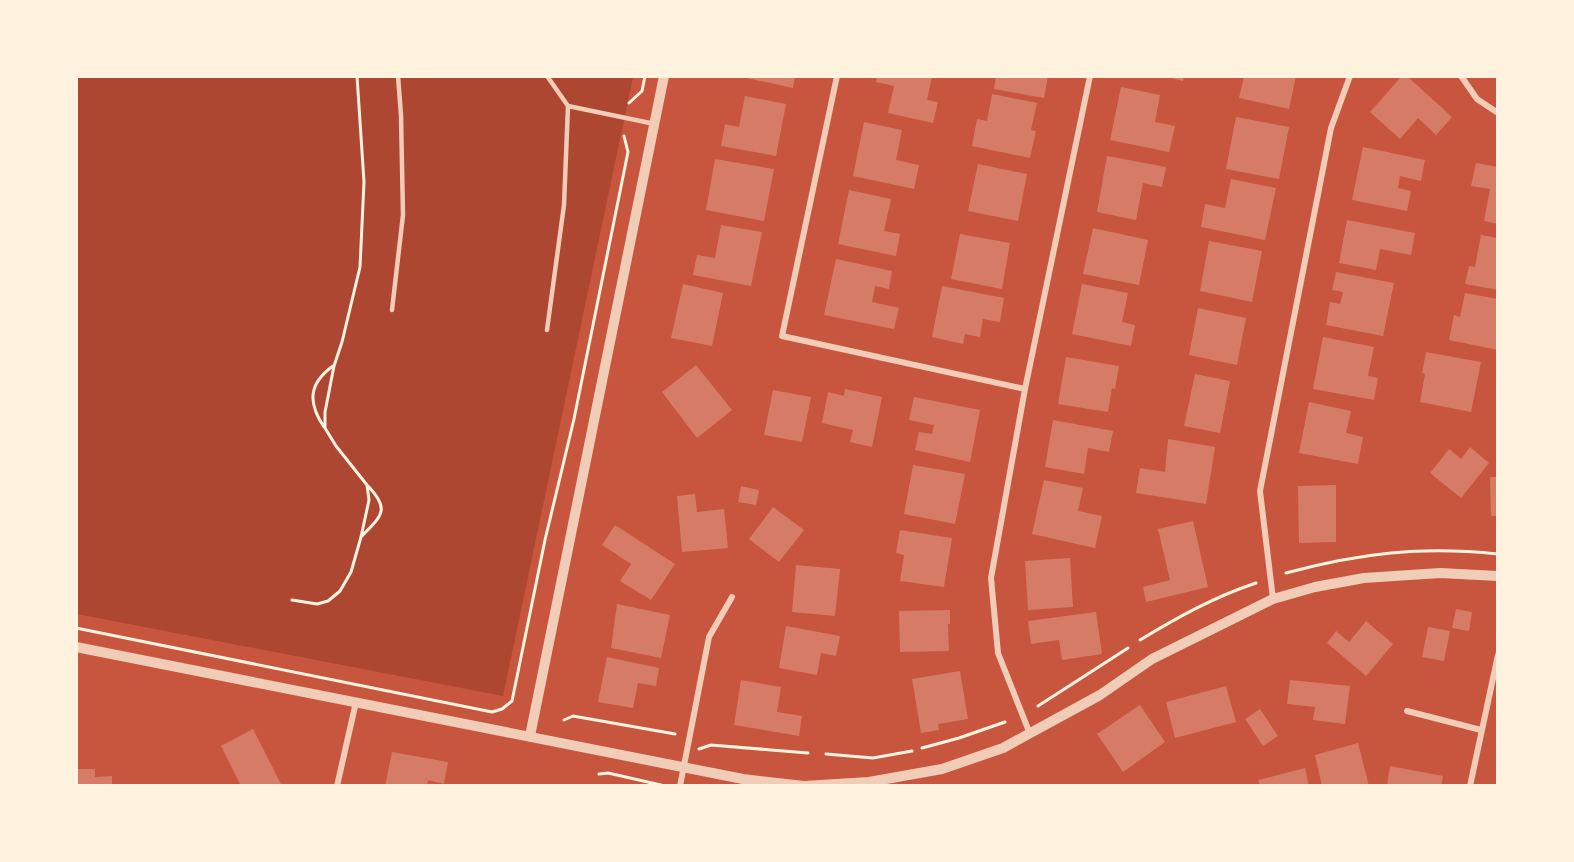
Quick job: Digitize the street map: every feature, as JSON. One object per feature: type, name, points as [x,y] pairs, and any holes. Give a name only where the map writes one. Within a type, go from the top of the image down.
[{"type":"street","points":[[530,736],[664,76]]},
{"type":"street","points":[[837,76],[782,336],[1025,389]]},
{"type":"street","points":[[1030,735],[998,653],[991,578],[1025,389],[1090,76]]},
{"type":"street","points":[[1273,599],[1260,491],[1331,128],[1350,76]]},
{"type":"street","points":[[1461,76],[1477,99],[1497,113]]},
{"type":"street","points":[[76,647],[743,779],[804,786],[869,782],[942,769],[1003,748],[1100,695],[1152,659],[1273,599],[1315,587],[1364,578],[1440,573],[1497,576]]},
{"type":"street","points":[[680,786],[709,637],[732,597]]},
{"type":"street","points":[[1470,786],[1497,655]]},
{"type":"street","points":[[337,786],[356,702]]},
{"type":"street","points":[[1407,711],[1481,730]]},
{"type":"lane","points":[[392,310],[403,215],[398,76]]},
{"type":"lane","points":[[547,76],[568,106],[564,205],[547,330]]},
{"type":"lane","points":[[568,106],[655,124]]},
{"type":"path","points":[[326,428],[325,412],[334,366],[360,267],[364,182],[357,76]]},
{"type":"path","points":[[629,103],[642,91],[645,76]]},
{"type":"path","points":[[76,628],[492,712],[502,709],[512,701],[545,540],[574,419],[628,152],[624,136]]},
{"type":"path","points":[[334,366],[326,371],[314,387],[312,401],[316,415],[336,446],[378,497],[383,507],[380,518],[361,537]]},
{"type":"path","points":[[292,600],[317,604],[328,601],[340,591],[351,572],[361,537],[369,500],[367,485]]},
{"type":"path","points":[[1286,573],[1330,561],[1389,551],[1461,550],[1497,554]]},
{"type":"path","points":[[1140,640],[1184,614],[1229,592],[1256,584]]},
{"type":"path","points":[[1038,706],[1128,648]]},
{"type":"path","points":[[564,720],[573,716],[675,734]]},
{"type":"path","points":[[922,748],[1005,722]]},
{"type":"path","points":[[698,749],[711,745],[808,753]]},
{"type":"path","points":[[826,754],[873,758],[912,751]]},
{"type":"path","points":[[599,774],[608,773],[661,785]]},
{"type":"shaded area","points":[[76,77],[633,77],[503,696],[77,614]]},
{"type":"building","points":[[737,76],[795,76],[793,88]]},
{"type":"building","points":[[877,76],[932,77],[927,100],[938,102],[933,123],[888,113],[894,86],[876,82]]},
{"type":"building","points":[[996,76],[1048,76],[1044,98],[994,89]]},
{"type":"building","points":[[1164,76],[1184,76],[1183,81]]},
{"type":"building","points":[[1244,76],[1296,76],[1289,109],[1239,98]]},
{"type":"building","points":[[1402,76],[1407,76],[1452,117],[1436,135],[1418,118],[1400,139],[1370,112]]},
{"type":"building","points":[[1121,87],[1160,95],[1155,122],[1175,126],[1169,152],[1110,140]]},
{"type":"building","points":[[992,94],[1037,103],[1031,130],[1036,131],[1030,158],[972,146],[977,119],[987,121]]},
{"type":"building","points":[[745,96],[786,104],[776,156],[721,146],[725,124],[739,127]]},
{"type":"building","points":[[1236,117],[1289,127],[1279,179],[1226,169]]},
{"type":"building","points":[[864,122],[902,130],[896,160],[919,165],[914,189],[853,176]]},
{"type":"building","points":[[1363,147],[1425,160],[1421,181],[1400,176],[1398,188],[1411,191],[1407,211],[1352,200]]},
{"type":"building","points":[[1107,156],[1166,167],[1162,187],[1143,183],[1136,220],[1097,212]]},
{"type":"building","points":[[715,159],[774,169],[764,221],[706,210]]},
{"type":"building","points":[[1476,163],[1498,167],[1498,224],[1484,221],[1490,189],[1471,186]]},
{"type":"building","points":[[978,164],[1027,174],[1018,221],[968,211]]},
{"type":"building","points":[[1231,179],[1276,188],[1265,240],[1201,227],[1205,204],[1225,208]]},
{"type":"building","points":[[849,190],[891,199],[884,231],[900,234],[896,256],[838,244]]},
{"type":"building","points":[[1347,220],[1415,233],[1411,255],[1380,249],[1376,270],[1339,263]]},
{"type":"building","points":[[721,225],[762,232],[751,286],[693,275],[697,255],[715,258]]},
{"type":"building","points":[[1093,228],[1148,240],[1139,285],[1083,274]]},
{"type":"building","points":[[960,234],[1010,243],[1002,289],[951,279]]},
{"type":"building","points":[[1481,235],[1498,238],[1498,290],[1465,284],[1469,266],[1475,267]]},
{"type":"building","points":[[1209,241],[1262,251],[1252,302],[1200,291]]},
{"type":"building","points":[[836,259],[892,271],[889,289],[875,286],[872,302],[899,308],[894,329],[824,315]]},
{"type":"building","points":[[1336,272],[1394,283],[1383,336],[1326,325],[1330,302],[1340,304],[1343,292],[1332,290]]},
{"type":"building","points":[[683,284],[723,293],[712,346],[671,338]]},
{"type":"building","points":[[1082,284],[1128,293],[1122,322],[1135,325],[1131,346],[1072,334]]},
{"type":"building","points":[[942,286],[1004,298],[1000,322],[983,319],[980,337],[965,334],[963,344],[932,337]]},
{"type":"building","points":[[1465,293],[1498,299],[1498,350],[1449,340],[1454,315],[1460,317]]},
{"type":"building","points":[[1198,308],[1246,318],[1237,365],[1189,355]]},
{"type":"building","points":[[1323,337],[1374,347],[1368,376],[1378,378],[1374,400],[1313,389]]},
{"type":"building","points":[[1426,352],[1481,362],[1471,412],[1420,402]]},
{"type":"building","points":[[1066,357],[1119,366],[1108,412],[1058,404]]},
{"type":"building","points":[[696,365],[732,410],[697,438],[662,392]]},
{"type":"building","points":[[1195,374],[1230,381],[1220,433],[1184,426]]},
{"type":"building","points":[[845,389],[882,397],[872,447],[850,442],[853,430],[822,423],[828,392],[844,396]]},
{"type":"building","points":[[773,390],[811,397],[802,442],[764,435]]},
{"type":"building","points":[[914,397],[980,410],[970,462],[915,450],[919,432],[932,434],[934,425],[909,420]]},
{"type":"building","points":[[1309,402],[1351,411],[1346,433],[1363,437],[1358,464],[1299,453]]},
{"type":"building","points":[[1053,420],[1113,431],[1109,452],[1088,448],[1084,474],[1045,467]]},
{"type":"building","points":[[1168,439],[1215,447],[1206,504],[1136,493],[1140,468],[1165,472]]},
{"type":"building","points":[[1470,447],[1489,463],[1461,498],[1430,473],[1449,449],[1461,459]]},
{"type":"building","points":[[913,465],[965,474],[955,524],[904,514]]},
{"type":"building","points":[[1490,477],[1498,477],[1498,516],[1491,516]]},
{"type":"building","points":[[1044,480],[1083,488],[1078,511],[1102,516],[1095,548],[1032,534]]},
{"type":"building","points":[[1336,485],[1336,542],[1299,543],[1298,486]]},
{"type":"building","points":[[741,486],[759,490],[756,505],[738,502]]},
{"type":"building","points":[[695,494],[697,512],[724,509],[728,548],[682,552],[677,496]]},
{"type":"building","points":[[773,507],[804,530],[779,562],[749,539]]},
{"type":"building","points":[[1193,521],[1208,587],[1146,602],[1143,587],[1170,580],[1158,529]]},
{"type":"building","points":[[615,525],[675,564],[651,600],[620,581],[631,564],[602,545]]},
{"type":"building","points":[[900,530],[952,538],[944,587],[900,581],[904,555],[896,553]]},
{"type":"building","points":[[1070,558],[1073,607],[1028,610],[1025,561]]},
{"type":"building","points":[[796,565],[840,569],[835,616],[792,612]]},
{"type":"building","points":[[617,604],[670,615],[661,658],[611,648]]},
{"type":"building","points":[[1456,609],[1472,612],[1469,631],[1452,628]]},
{"type":"building","points":[[950,610],[949,651],[900,652],[899,611]]},
{"type":"building","points":[[1096,612],[1102,654],[1062,660],[1059,640],[1031,644],[1028,621]]},
{"type":"building","points":[[1366,621],[1393,644],[1366,676],[1327,643],[1336,631],[1349,642]]},
{"type":"building","points":[[786,626],[840,636],[836,656],[821,653],[817,675],[779,668]]},
{"type":"building","points":[[1428,627],[1450,631],[1444,661],[1422,657]]},
{"type":"building","points":[[607,657],[659,668],[656,686],[638,683],[633,708],[598,702]]},
{"type":"building","points":[[960,671],[968,719],[938,724],[939,730],[921,733],[912,679]]},
{"type":"building","points":[[741,680],[781,687],[777,712],[802,716],[799,736],[734,725]]},
{"type":"building","points":[[1290,680],[1350,686],[1345,724],[1313,720],[1315,707],[1287,704]]},
{"type":"building","points":[[1226,686],[1236,722],[1175,738],[1166,702]]},
{"type":"building","points":[[1140,705],[1165,742],[1123,772],[1097,734]]},
{"type":"building","points":[[1260,709],[1278,736],[1263,746],[1245,719]]},
{"type":"building","points":[[253,729],[282,786],[241,786],[221,746]]},
{"type":"building","points":[[1358,743],[1369,786],[1322,786],[1315,755]]},
{"type":"building","points":[[392,752],[448,762],[444,784],[428,780],[427,786],[385,786]]},
{"type":"building","points":[[1390,766],[1443,776],[1441,786],[1387,786]]},
{"type":"building","points":[[1305,768],[1309,786],[1260,786],[1258,780]]},
{"type":"building","points":[[76,769],[95,769],[95,777],[112,776],[112,786],[76,786]]}]
